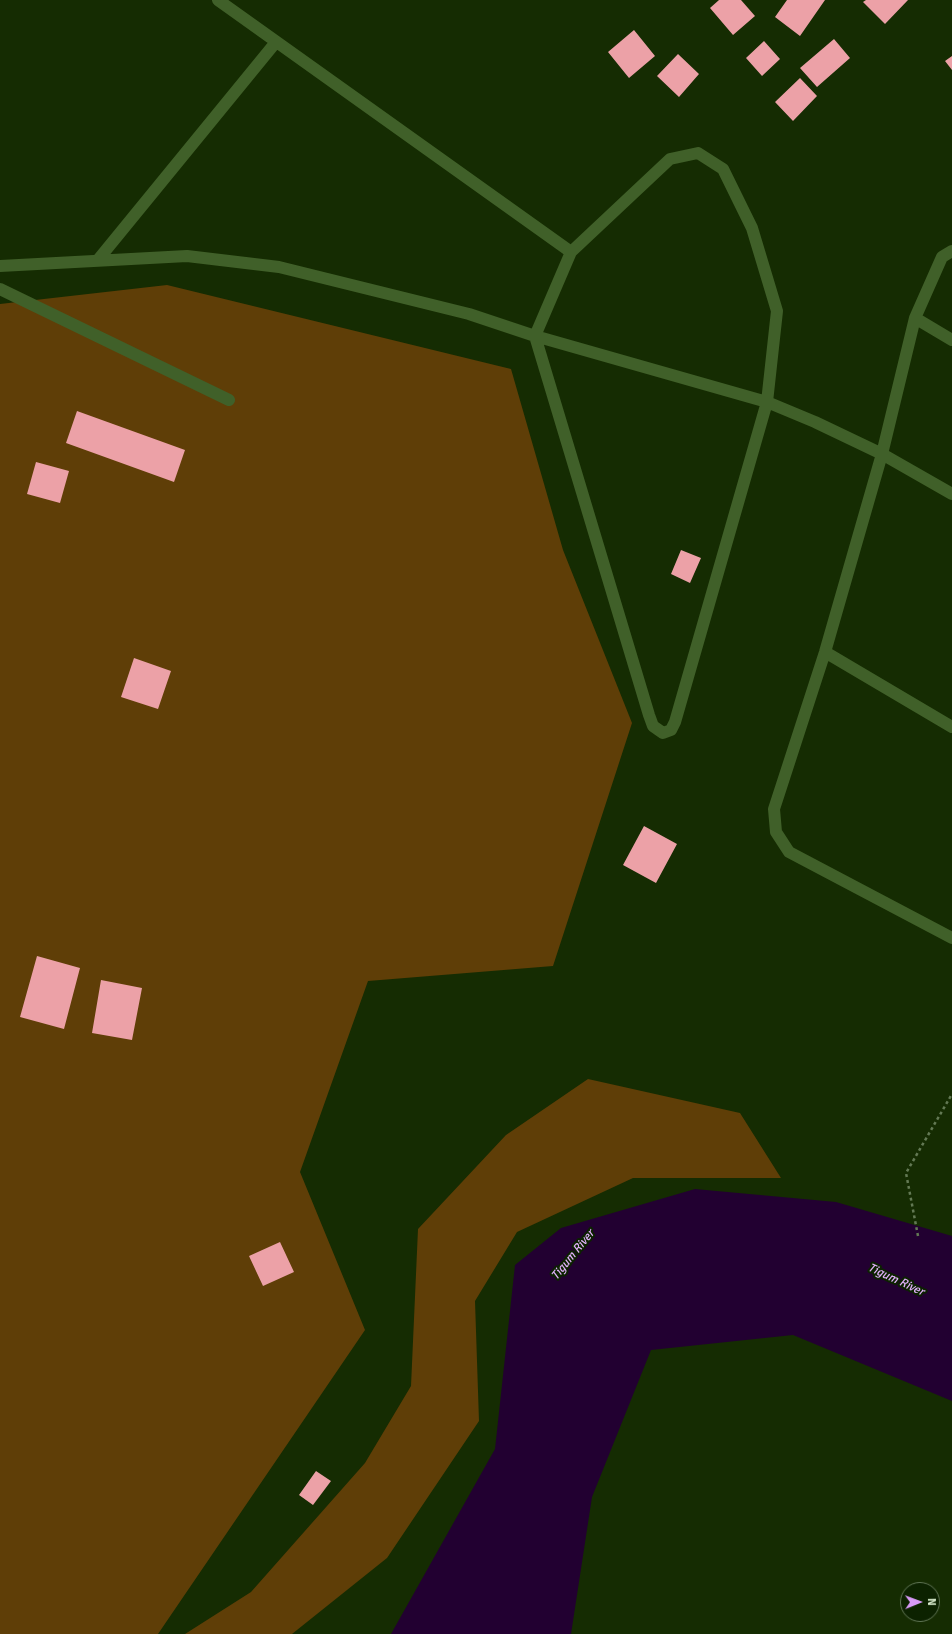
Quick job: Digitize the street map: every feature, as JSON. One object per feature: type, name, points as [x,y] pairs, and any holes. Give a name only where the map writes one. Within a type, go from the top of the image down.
[{"type":"street","points":[[218,0],[571,252]]},
{"type":"street","points":[[97,261],[276,42]]},
{"type":"street","points":[[698,153],[723,169],[752,228],[777,311],[767,402],[675,722],[671,730],[663,733],[653,726],[649,715],[535,336],[571,252],[670,159],[698,153]]},
{"type":"street","points":[[952,251],[942,257],[915,318],[882,454],[826,652],[774,809],[776,832],[789,852],[952,938]]},
{"type":"street","points":[[0,266],[187,256],[279,267],[470,314],[535,336],[767,402],[815,422],[882,454],[952,494]]},
{"type":"street","points":[[0,289],[229,400]]},
{"type":"street","points":[[915,318],[952,340]]},
{"type":"street","points":[[826,652],[952,726]]},
{"type":"path","points":[[918,1236],[906,1173],[952,1094]]},
{"type":"shaded area","points":[[167,285],[511,369],[563,550],[632,723],[553,966],[368,981],[300,1172],[365,1330],[158,1634],[0,1634],[0,304]]},
{"type":"shaded area","points":[[588,1079],[740,1113],[781,1178],[633,1178],[517,1232],[475,1301],[479,1421],[387,1558],[292,1634],[185,1634],[251,1592],[365,1463],[411,1386],[418,1229],[506,1135]]},
{"type":"water","name":"Tigum River","points":[[695,1189],[836,1202],[952,1236],[952,1401],[793,1335],[651,1350],[592,1497],[571,1634],[391,1634],[495,1449],[515,1265],[561,1228]]},
{"type":"building","points":[[719,0],[741,0],[755,16],[733,35],[710,8]]},
{"type":"building","points":[[787,0],[825,0],[800,36],[775,17]]},
{"type":"building","points":[[866,0],[908,0],[885,24],[863,2]]},
{"type":"building","points":[[634,30],[655,56],[629,78],[608,52]]},
{"type":"building","points":[[834,39],[850,58],[817,87],[800,68]]},
{"type":"building","points":[[764,41],[780,59],[762,76],[746,58]]},
{"type":"building","points":[[678,54],[699,74],[679,97],[657,76]]},
{"type":"building","points":[[952,56],[952,70],[945,61]]},
{"type":"building","points":[[800,78],[817,96],[793,121],[775,102]]},
{"type":"building","points":[[77,411],[185,450],[174,482],[66,443]]},
{"type":"building","points":[[36,462],[69,471],[60,503],[27,494]]},
{"type":"building","points":[[681,550],[701,558],[690,583],[671,574]]},
{"type":"building","points":[[134,658],[171,671],[158,709],[121,697]]},
{"type":"building","points":[[644,826],[677,844],[656,883],[623,865]]},
{"type":"building","points":[[37,956],[80,968],[64,1029],[20,1017]]},
{"type":"building","points":[[101,980],[142,988],[132,1040],[92,1033]]},
{"type":"building","points":[[280,1242],[294,1272],[263,1286],[249,1256]]},
{"type":"building","points":[[316,1471],[331,1481],[313,1505],[299,1495]]}]
